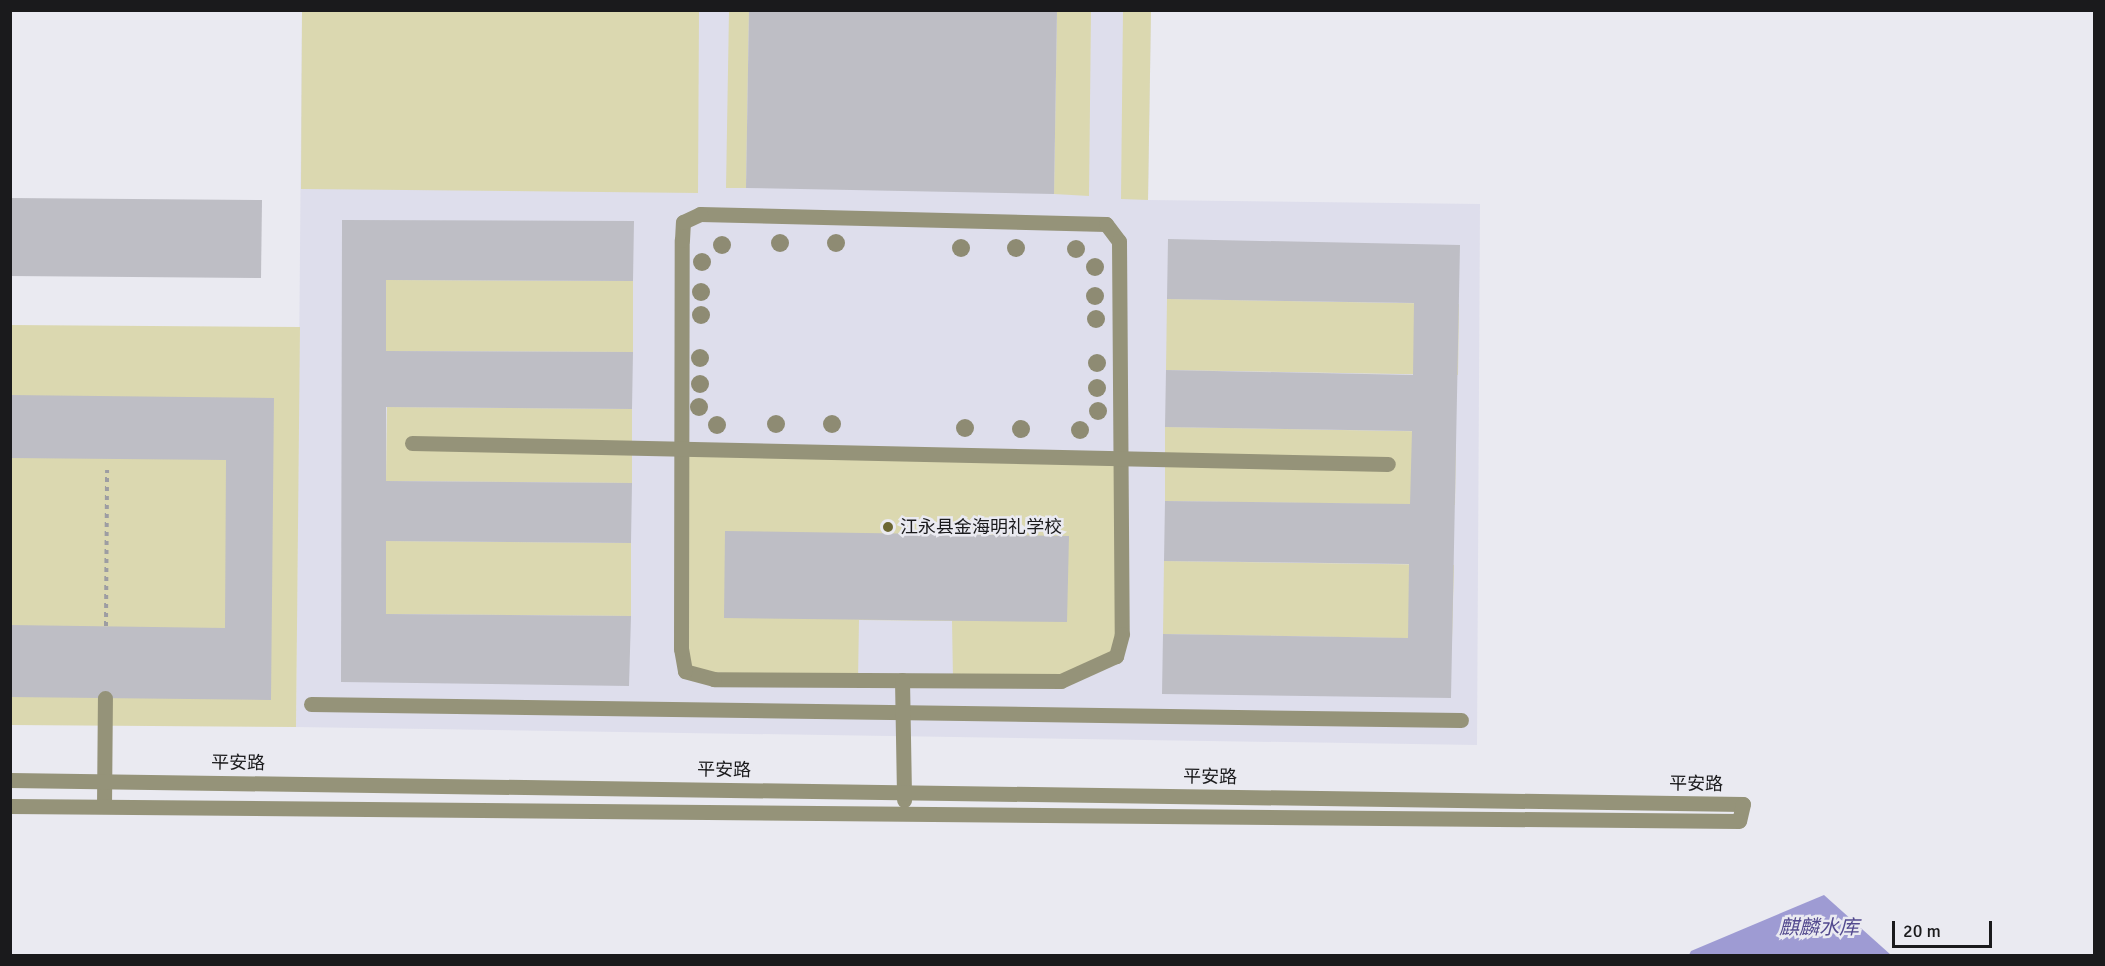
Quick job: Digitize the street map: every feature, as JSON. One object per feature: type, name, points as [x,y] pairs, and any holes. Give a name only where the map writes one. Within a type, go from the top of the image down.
[{"type":"street","points":[[700,214],[1106,224],[1119,241],[1120,459],[1122,634],[1116,656],[1061,681],[714,678],[685,671],[681,649],[683,222],[700,214]]},
{"type":"street","points":[[412,443],[1388,464]]},
{"type":"street","points":[[902,680],[904,813]]},
{"type":"street","points":[[104,806],[105,698]]},
{"type":"street","points":[[311,704],[1461,720]]},
{"type":"street","name":"平安路","points":[[10,780],[1743,804],[1739,821],[10,806]]},
{"type":"path","points":[[106,626],[107,470]]},
{"type":"shaded area","name":"江永县金海明礼学校","points":[[302,11],[1151,11],[1148,200],[1480,204],[1477,745],[296,727]]},
{"type":"shaded area","points":[[302,11],[699,11],[698,193],[301,189]]},
{"type":"shaded area","points":[[729,11],[749,11],[746,188],[726,188]]},
{"type":"shaded area","points":[[1057,11],[1091,11],[1089,196],[1054,194]]},
{"type":"shaded area","points":[[1123,11],[1151,11],[1148,200],[1121,199]]},
{"type":"shaded area","points":[[386,280],[633,281],[633,352],[386,351]]},
{"type":"shaded area","points":[[1167,299],[1459,304],[1458,375],[1166,370]]},
{"type":"shaded area","points":[[11,325],[300,327],[296,727],[11,725]]},
{"type":"shaded area","points":[[387,407],[632,409],[632,483],[386,481]]},
{"type":"shaded area","points":[[1165,427],[1456,432],[1455,505],[1165,501]]},
{"type":"shaded area","points":[[681,449],[1121,459],[1116,656],[1061,681],[953,680],[952,621],[859,620],[858,680],[685,671]]},
{"type":"shaded area","points":[[386,541],[631,543],[631,616],[386,614]]},
{"type":"shaded area","points":[[1164,561],[1454,565],[1452,639],[1163,634]]},
{"type":"water","name":"麒麟水库","points":[[1824,895],[1891,955],[1689,955],[1691,951]]},
{"type":"building","points":[[749,10],[1057,10],[1054,194],[746,188]]},
{"type":"building","points":[[10,198],[262,200],[261,278],[10,276]]},
{"type":"building","points":[[342,220],[634,221],[633,281],[386,280],[386,351],[633,352],[632,409],[386,407],[386,481],[632,483],[631,543],[386,541],[386,614],[631,616],[629,686],[341,682]]},
{"type":"building","points":[[1168,239],[1460,245],[1451,698],[1162,694],[1163,634],[1408,638],[1409,564],[1164,561],[1165,501],[1410,504],[1412,431],[1165,427],[1166,370],[1413,375],[1414,303],[1167,299]]},
{"type":"building","points":[[10,395],[274,398],[271,700],[10,697],[10,625],[225,628],[226,460],[10,458]]},
{"type":"building","points":[[725,531],[1069,536],[1067,622],[724,618]]},
{"type":"place","name":"江永县金海明礼学校","points":[[888,527]]}]
